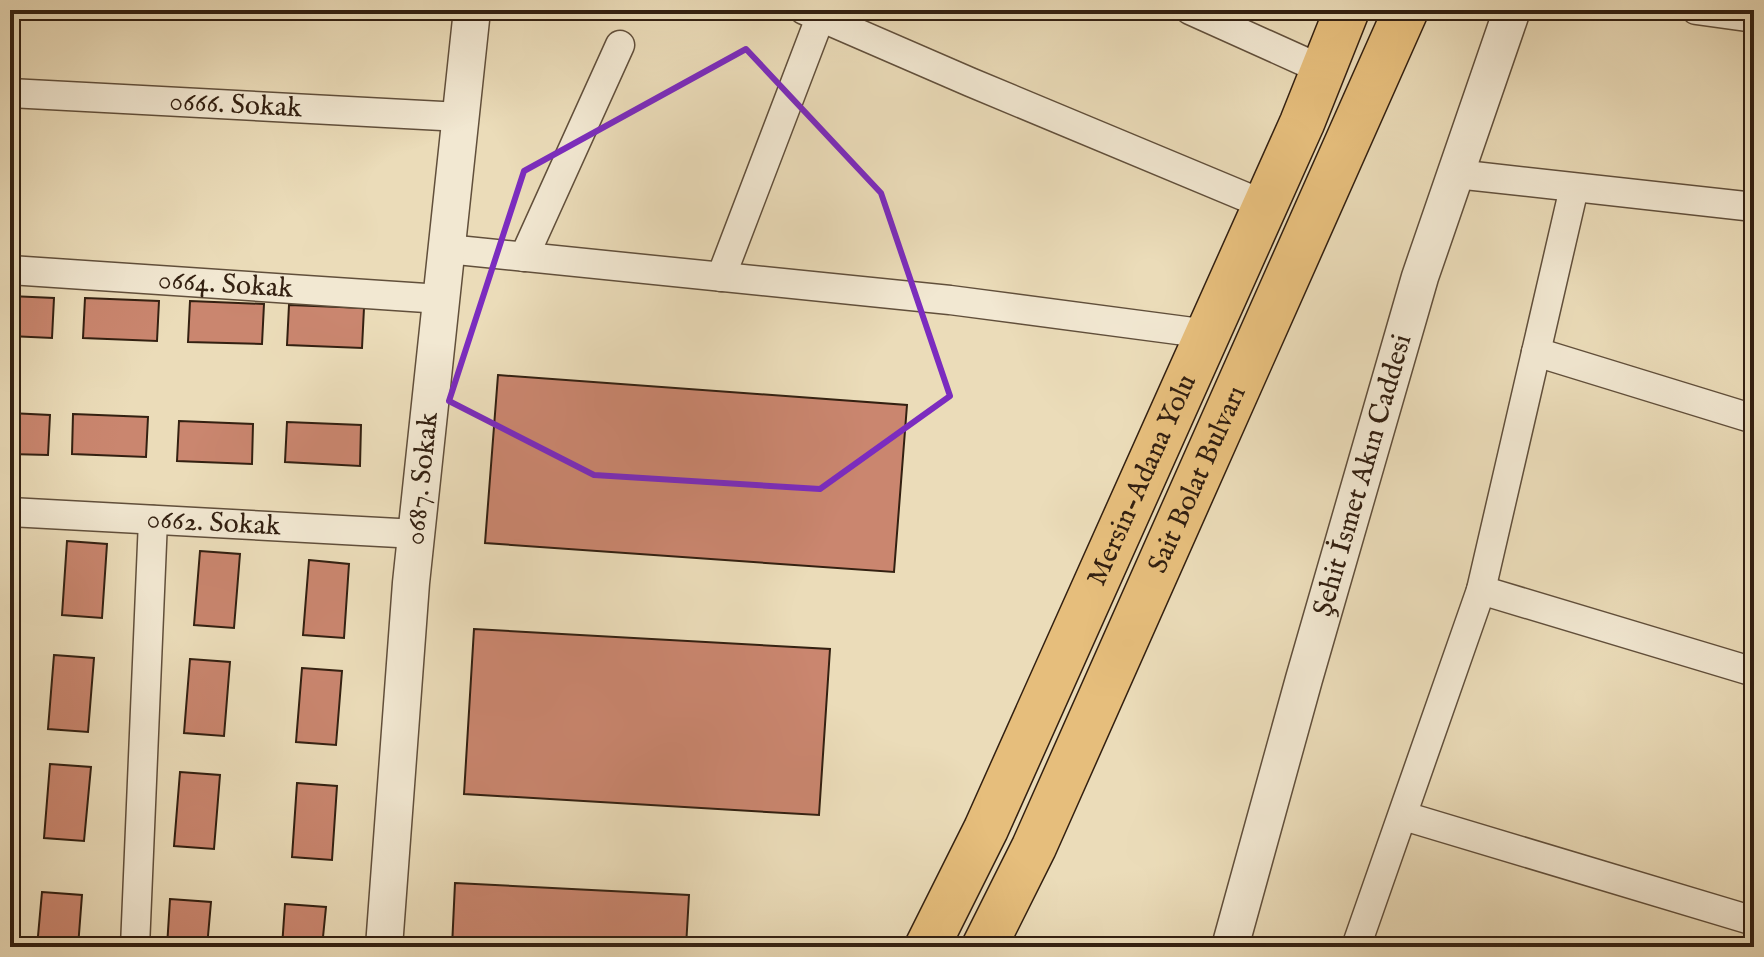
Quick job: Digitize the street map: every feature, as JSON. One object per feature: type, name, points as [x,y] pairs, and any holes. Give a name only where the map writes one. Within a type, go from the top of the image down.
[{"type":"highway","name":"Mersin-Adana Yolu","points":[[927,947],[986,829],[1208,334],[1347,10]]},
{"type":"highway","name":"Sait Bolat Bulvarı","points":[[984,947],[1034,847],[1406,10]]},
{"type":"street","name":"0687. Sokak","points":[[384,947],[417,534],[472,10]]},
{"type":"street","points":[[1190,10],[1323,70]]},
{"type":"street","name":"Şehit İsmet Akın Caddesi","points":[[1230,947],[1416,292],[1512,10]]},
{"type":"street","points":[[1696,10],[1754,18]]},
{"type":"street","points":[[721,277],[816,12],[1265,205]]},
{"type":"street","points":[[524,257],[620,45]]},
{"type":"street","name":"0666. Sokak","points":[[10,93],[461,117]]},
{"type":"street","points":[[1456,174],[1754,207]]},
{"type":"street","points":[[1356,947],[1481,590],[1574,188]]},
{"type":"street","points":[[447,249],[950,300],[1208,334]]},
{"type":"street","name":"0664. Sokak","points":[[10,270],[441,299]]},
{"type":"street","points":[[1536,352],[1754,419]]},
{"type":"street","name":"0662. Sokak","points":[[10,512],[417,534]]},
{"type":"street","points":[[135,947],[153,520]]},
{"type":"street","points":[[1481,590],[1754,672]]},
{"type":"street","points":[[1404,816],[1754,921]]},
{"type":"highlighted area","points":[[746,49],[881,193],[950,396],[820,489],[594,475],[449,401],[524,171]]},
{"type":"building","points":[[10,296],[54,298],[52,338],[10,336]]},
{"type":"building","points":[[85,298],[159,301],[157,341],[83,338]]},
{"type":"building","points":[[190,301],[264,304],[262,344],[188,342]]},
{"type":"building","points":[[289,305],[364,308],[362,348],[287,345]]},
{"type":"building","points":[[498,375],[907,405],[894,572],[485,543]]},
{"type":"building","points":[[10,413],[50,415],[48,455],[10,454]]},
{"type":"building","points":[[73,414],[148,417],[146,457],[72,454]]},
{"type":"building","points":[[179,421],[253,424],[252,464],[177,461]]},
{"type":"building","points":[[287,422],[361,425],[360,466],[285,462]]},
{"type":"building","points":[[67,541],[107,544],[102,618],[62,615]]},
{"type":"building","points":[[200,551],[240,554],[234,628],[194,625]]},
{"type":"building","points":[[309,560],[349,564],[344,638],[303,635]]},
{"type":"building","points":[[474,629],[830,649],[819,815],[464,794]]},
{"type":"building","points":[[54,655],[94,658],[88,732],[48,729]]},
{"type":"building","points":[[190,659],[230,662],[224,736],[184,733]]},
{"type":"building","points":[[302,668],[342,671],[336,745],[296,742]]},
{"type":"building","points":[[50,764],[91,767],[84,841],[44,838]]},
{"type":"building","points":[[180,772],[220,775],[214,849],[174,846]]},
{"type":"building","points":[[297,783],[337,786],[332,860],[292,857]]},
{"type":"building","points":[[455,883],[689,895],[686,947],[452,947]]},
{"type":"building","points":[[42,892],[82,895],[78,947],[37,947]]},
{"type":"building","points":[[170,899],[211,902],[207,947],[167,947]]},
{"type":"building","points":[[285,904],[326,907],[322,947],[282,947]]}]
